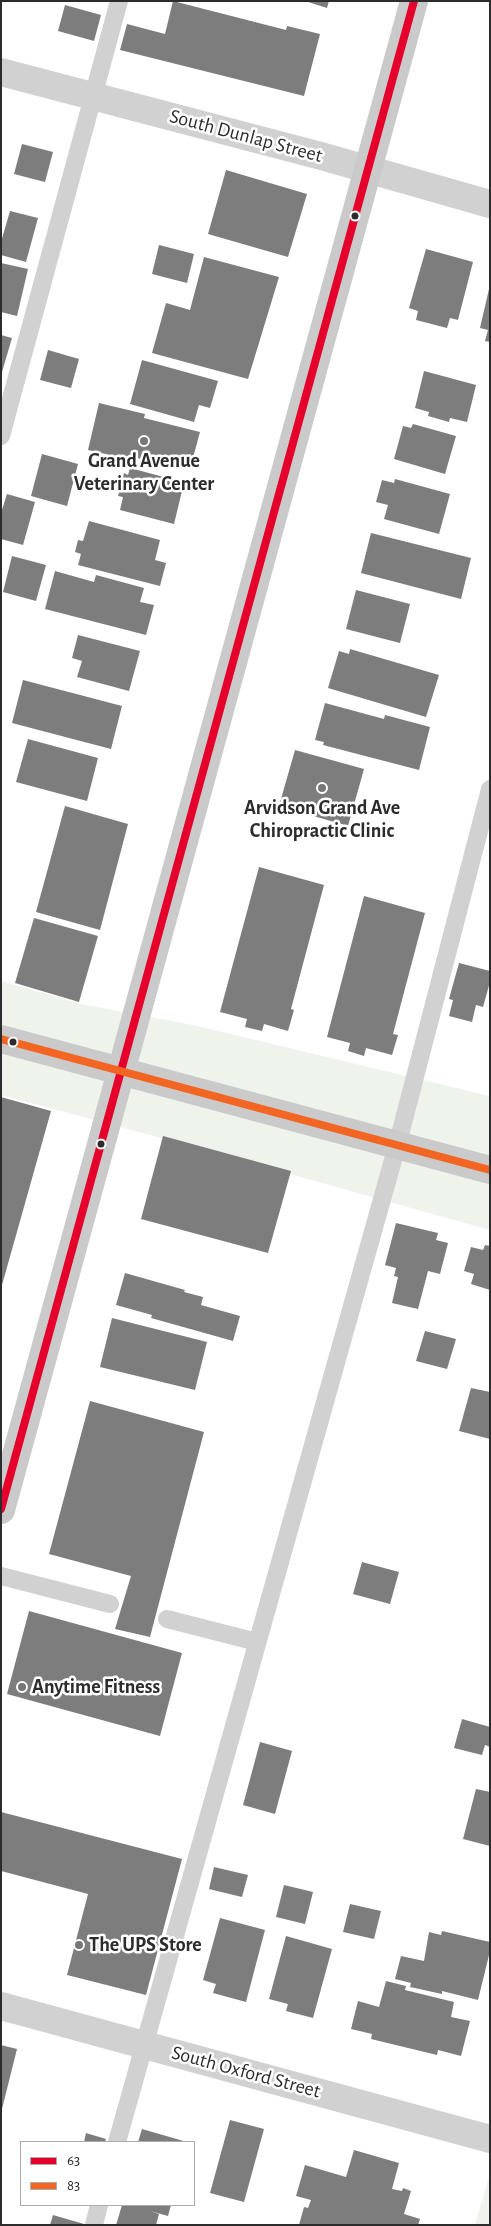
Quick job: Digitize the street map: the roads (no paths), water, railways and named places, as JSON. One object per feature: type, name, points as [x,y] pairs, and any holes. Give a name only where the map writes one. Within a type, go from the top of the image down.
[{"type":"main road","points":[[1,1510],[414,1]]},
{"type":"main road","points":[[1,1040],[490,1170]]},
{"type":"street","name":"South Dunlap Street","points":[[1,72],[368,169],[490,204]]},
{"type":"street","name":"South Oxford Street","points":[[1,2006],[490,2139]]},
{"type":"lane","points":[[1,436],[119,1]]},
{"type":"lane","points":[[117,2141],[396,1146],[490,789]]},
{"type":"lane","points":[[1,1576],[110,1604]]},
{"type":"lane","points":[[166,1619],[257,1642]]},
{"type":"lane","points":[[94,2225],[99,2206]]},
{"type":"place","name":"Grand Avenue Veterinary Center","points":[[144,441]]},
{"type":"place","name":"Arvidson Grand Ave Chiropractic Clinic","points":[[322,788]]},
{"type":"place","name":"Anytime Fitness","points":[[22,1687]]},
{"type":"place","name":"The UPS Store","points":[[79,1945]]}]
